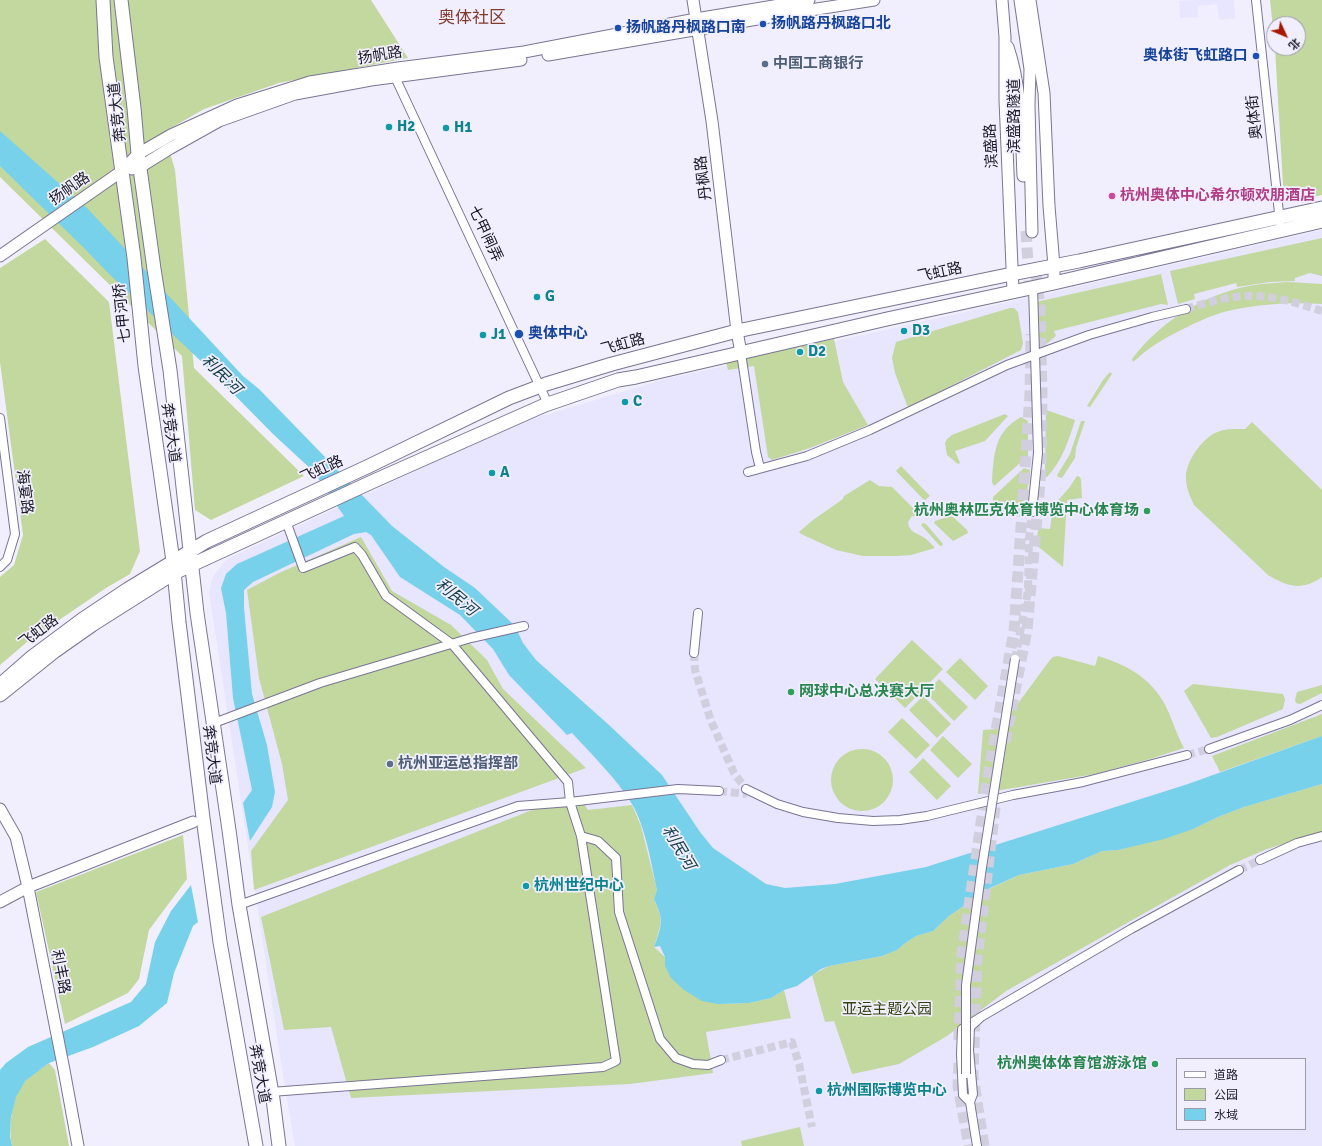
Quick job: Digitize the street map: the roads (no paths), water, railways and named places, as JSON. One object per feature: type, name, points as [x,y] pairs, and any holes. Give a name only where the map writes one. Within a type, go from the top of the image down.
[{"type":"main road","name":"奔竞大道","points":[[103,0],[106,57],[134,258]]},
{"type":"main road","name":"奔竞大道","points":[[121,0],[138,154],[170,370],[189,551],[238,905],[279,1146]]},
{"type":"main road","name":"丹枫路","points":[[693,0],[712,121],[737,331],[741,352]]},
{"type":"main road","name":"扬帆路","points":[[0,256],[122,171],[138,154],[171,135],[237,105],[310,82],[398,68],[524,52],[697,25],[809,0]]},
{"type":"main road","points":[[122,171],[140,167],[219,121],[296,94],[395,77],[506,62],[697,25],[874,0]]},
{"type":"main road","name":"滨盛路","points":[[1002,0],[1005,37],[1005,100],[1011,213],[1013,291]]},
{"type":"main road","name":"滨盛路隧道","points":[[1005,37],[1015,66],[1019,96],[1029,232],[1030,69],[1020,0]]},
{"type":"main road","points":[[1030,0],[1044,93],[1054,283]]},
{"type":"main road","name":"飞虹路","points":[[0,696],[55,651],[174,567],[189,551],[207,541],[369,466],[510,398],[540,386],[612,364],[737,331],[1054,266],[1322,208]]},
{"type":"main road","name":"飞虹路","points":[[0,685],[32,657],[128,588],[174,567],[191,565],[288,527],[329,501],[548,404],[618,380],[1054,283],[1322,221]]},
{"type":"main road","name":"七甲河桥","points":[[134,258],[145,366]]},
{"type":"main road","name":"奔竞大道","points":[[145,366],[174,567],[186,685],[220,942],[256,1146]]},
{"type":"main road","name":"利丰路","points":[[0,809],[16,838],[28,887],[78,1146]]},
{"type":"main road","points":[[0,902],[28,887],[193,822]]},
{"type":"street","name":"奥体街","points":[[1256,0],[1281,230]]},
{"type":"street","name":"七甲闸弄","points":[[395,77],[548,404]]},
{"type":"street","points":[[1032,512],[1038,453],[1033,287]]},
{"type":"street","points":[[748,472],[807,456],[874,428],[1007,365],[1089,335],[1186,309]]},
{"type":"street","points":[[741,352],[756,452],[760,468]]},
{"type":"street","name":"海宴路","points":[[0,418],[15,534],[7,560],[0,567]]},
{"type":"street","points":[[271,1092],[603,1067],[616,1060],[581,836],[570,802],[568,782],[452,644],[386,596],[362,554],[355,547],[303,568],[288,527]]},
{"type":"street","points":[[694,653],[698,613]]},
{"type":"street","points":[[214,724],[320,683],[471,638],[524,626]]},
{"type":"street","points":[[966,1074],[966,985],[982,867],[1015,659]]},
{"type":"street","points":[[1209,749],[1290,720],[1322,705]]},
{"type":"street","points":[[749,792],[777,804],[803,812],[838,818],[873,821],[900,820],[927,816],[1013,795],[1083,782],[1188,755]]},
{"type":"street","points":[[238,905],[518,806],[678,790],[719,791]]},
{"type":"street","points":[[581,836],[598,841],[616,858],[619,912],[660,1039],[676,1058],[693,1064],[708,1064],[721,1060]]},
{"type":"street","points":[[1260,860],[1297,843],[1322,836]]},
{"type":"street","points":[[977,1146],[970,1102],[973,1094],[970,1027],[981,1017],[1132,929],[1239,870]]},
{"type":"water","name":"利民河","points":[[0,131],[88,209],[243,376],[259,389],[392,526],[444,567],[475,588],[515,626],[523,643],[536,660],[609,725],[662,775],[700,832],[713,848],[766,884],[785,888],[835,884],[926,867],[1188,784],[1322,736],[1322,784],[1244,807],[1193,829],[1164,839],[1118,850],[1102,851],[1073,864],[1019,875],[990,888],[949,916],[933,931],[916,936],[897,950],[882,956],[829,966],[821,969],[797,986],[784,990],[771,998],[749,1003],[718,1004],[702,1001],[684,990],[671,978],[665,966],[665,957],[660,946],[654,947],[659,934],[661,918],[654,899],[657,890],[648,846],[637,813],[619,785],[572,733],[567,735],[509,675],[493,649],[460,615],[400,577],[371,535],[366,532],[354,534],[253,582],[244,590],[244,608],[252,694],[267,745],[275,792],[272,807],[250,841],[243,803],[252,790],[233,698],[226,613],[221,588],[226,574],[237,564],[344,516],[313,471],[273,434],[205,365],[109,274],[0,166]]},
{"type":"water","points":[[191,885],[198,922],[193,926],[174,973],[167,1003],[139,1026],[93,1047],[49,1063],[25,1081],[16,1097],[11,1117],[10,1136],[12,1146],[0,1146],[0,1070],[6,1063],[28,1047],[131,1002],[146,984],[155,942],[171,911]]},
{"type":"tunnel","points":[[1026,231],[1030,297]]},
{"type":"tunnel","points":[[1005,742],[1027,630],[1041,471],[1042,393],[1040,308],[1035,265]]},
{"type":"tunnel","points":[[1186,309],[1229,298],[1256,296],[1281,299],[1322,311]]},
{"type":"tunnel","points":[[959,1040],[962,954],[988,775],[1014,631],[1030,394],[1031,334]]},
{"type":"tunnel","points":[[1015,659],[1028,591],[1029,539],[1032,512]]},
{"type":"tunnel","points":[[694,653],[695,670],[711,721],[734,773],[746,789]]},
{"type":"tunnel","points":[[1187,755],[1209,749]]},
{"type":"tunnel","points":[[719,791],[747,794]]},
{"type":"tunnel","points":[[984,1146],[973,1076],[977,960],[996,799]]},
{"type":"tunnel","points":[[1239,870],[1260,860]]},
{"type":"tunnel","points":[[721,1060],[792,1042],[799,1064],[812,1127]]},
{"type":"tunnel","points":[[959,1063],[958,1086],[969,1146]]},
{"type":"tunnel","points":[[966,1074],[970,1102]]},
{"type":"place","name":"扬帆路丹枫路口北","points":[[763,24]]},
{"type":"place","name":"扬帆路丹枫路口南","points":[[618,28]]},
{"type":"place","name":"奥体街飞虹路口","points":[[1256,56]]},
{"type":"place","name":"中国工商银行","points":[[765,64]]},
{"type":"place","name":"H2","points":[[389,127]]},
{"type":"place","name":"H1","points":[[446,128]]},
{"type":"place","name":"杭州奥体中心希尔顿欢朋酒店","points":[[1112,196]]},
{"type":"place","name":"G","points":[[537,297]]},
{"type":"place","name":"D3","points":[[904,331]]},
{"type":"place","name":"奥体中心","points":[[519,334]]},
{"type":"place","name":"J1","points":[[483,335]]},
{"type":"place","name":"D2","points":[[800,352]]},
{"type":"place","name":"C","points":[[625,402]]},
{"type":"place","name":"A","points":[[492,473]]},
{"type":"place","name":"杭州奥林匹克体育博览中心体育场","points":[[1147,511]]},
{"type":"place","name":"网球中心总决赛大厅","points":[[791,692]]},
{"type":"place","name":"杭州亚运总指挥部","points":[[390,764]]},
{"type":"place","name":"杭州世纪中心","points":[[526,886]]},
{"type":"place","name":"杭州奥体体育馆游泳馆","points":[[1155,1064]]},
{"type":"place","name":"杭州国际博览中心","points":[[819,1091]]},
{"type":"district","name":"奥体社区","points":[[472,19]]},
{"type":"park label","name":"亚运主题公园","points":[[887,1010]]}]
